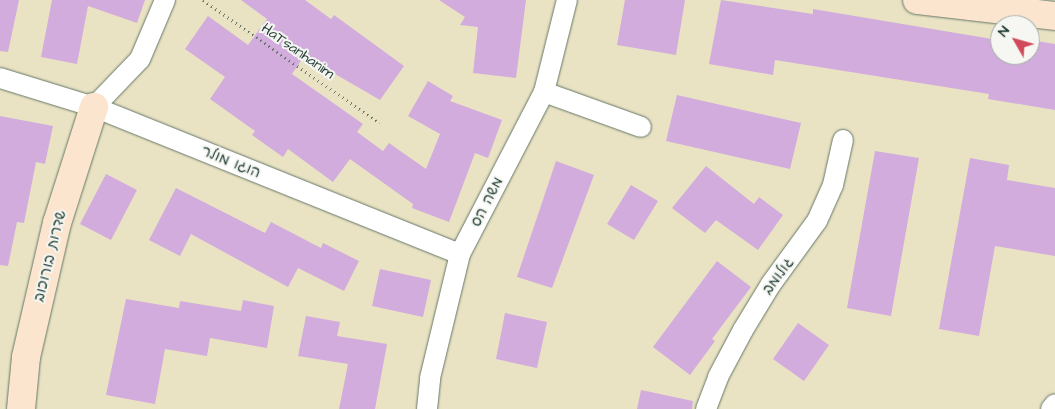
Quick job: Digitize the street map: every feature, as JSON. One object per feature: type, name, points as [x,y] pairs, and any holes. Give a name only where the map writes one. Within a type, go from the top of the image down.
[{"type":"street","points":[[94,107],[140,59],[165,0]]},
{"type":"street","name":"משה הס","points":[[427,409],[430,378],[460,254],[544,92],[568,0]]},
{"type":"street","points":[[917,0],[1055,16]]},
{"type":"street","name":"הוגו מולר","points":[[0,78],[94,107],[460,254]]},
{"type":"street","points":[[544,92],[640,127]]},
{"type":"street","name":"שדרות בורוכוב","points":[[21,409],[26,357],[57,223],[94,107]]},
{"type":"street","name":"גולומב","points":[[706,409],[718,377],[742,330],[771,284],[817,221],[833,185],[843,140]]},
{"type":"street","points":[[1051,409],[1055,404]]},
{"type":"path","name":"HaTsanhanim","points":[[203,0],[378,123]]},
{"type":"building","points":[[0,0],[19,0],[8,52],[0,51]]},
{"type":"building","points":[[52,0],[145,0],[137,23],[88,6],[77,64],[41,57]]},
{"type":"building","points":[[241,0],[305,0],[331,19],[334,15],[404,66],[380,100],[304,56],[292,74],[363,124],[357,132],[383,151],[389,143],[426,169],[440,134],[408,116],[428,81],[453,96],[450,101],[502,120],[488,158],[475,153],[449,222],[412,208],[413,204],[350,159],[333,182],[288,149],[283,157],[252,135],[255,131],[210,99],[225,77],[185,49],[208,16],[248,45],[267,19]]},
{"type":"building","points":[[439,0],[526,0],[516,78],[473,73],[478,27],[460,25],[465,17]]},
{"type":"building","points":[[625,0],[685,0],[676,55],[617,45]]},
{"type":"building","points":[[721,0],[813,14],[813,9],[990,39],[990,65],[1040,65],[1040,42],[1055,44],[1055,110],[988,99],[989,94],[775,60],[773,75],[709,64]]},
{"type":"building","points":[[677,95],[801,123],[790,169],[666,141]]},
{"type":"building","points":[[0,116],[53,126],[45,164],[36,162],[24,223],[17,222],[8,266],[0,265]]},
{"type":"building","points":[[875,151],[919,158],[891,316],[847,308]]},
{"type":"building","points":[[970,158],[1009,165],[1007,180],[1055,188],[1055,256],[995,246],[979,336],[939,329]]},
{"type":"building","points":[[556,161],[594,175],[552,288],[517,277]]},
{"type":"building","points":[[706,166],[754,204],[759,197],[783,215],[758,250],[716,220],[705,233],[672,208]]},
{"type":"building","points":[[106,174],[137,190],[111,240],[80,224]]},
{"type":"building","points":[[631,185],[658,201],[634,240],[607,224]]},
{"type":"building","points":[[176,188],[265,233],[271,222],[321,248],[323,243],[359,261],[344,291],[298,268],[288,287],[191,234],[180,256],[149,240]]},
{"type":"building","points":[[717,261],[751,287],[712,339],[715,341],[690,375],[653,347]]},
{"type":"building","points":[[380,269],[431,280],[423,317],[372,306]]},
{"type":"building","points":[[126,299],[179,308],[180,301],[241,311],[243,300],[274,306],[267,348],[210,338],[207,356],[165,349],[155,404],[106,395]]},
{"type":"building","points":[[505,313],[547,322],[537,368],[496,359]]},
{"type":"building","points":[[306,316],[340,322],[337,336],[387,344],[375,409],[339,409],[348,364],[298,356]]},
{"type":"building","points":[[798,323],[829,345],[804,381],[773,359]]},
{"type":"building","points":[[641,390],[693,401],[692,409],[637,409]]}]
